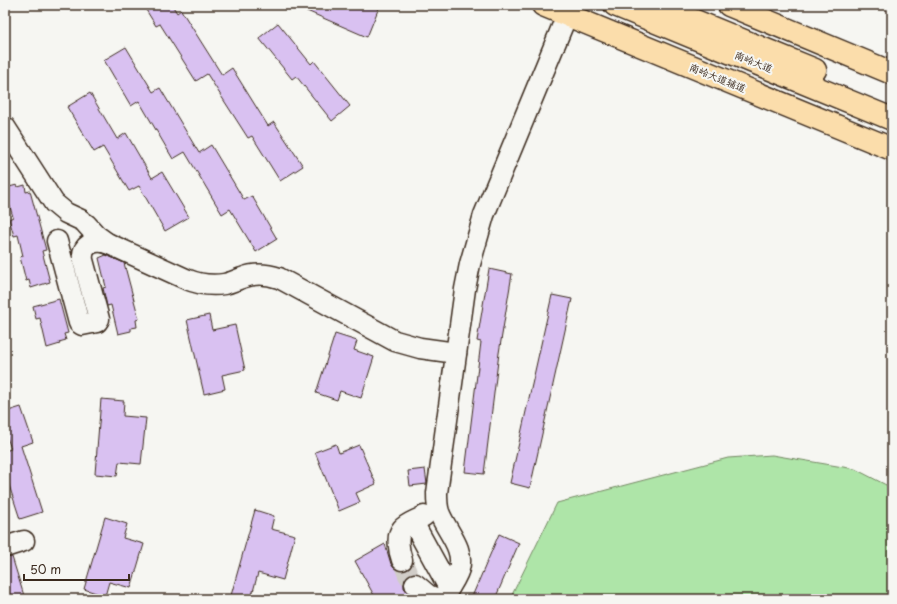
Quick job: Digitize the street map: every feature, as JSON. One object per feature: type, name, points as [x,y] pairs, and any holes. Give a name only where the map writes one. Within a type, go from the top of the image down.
[{"type":"main road","name":"南岭大道辅道","points":[[544,5],[892,150]]},
{"type":"main road","name":"南岭大道","points":[[615,5],[892,119]]},
{"type":"main road","name":"南岭大道","points":[[656,5],[682,11],[892,103]]},
{"type":"main road","points":[[729,5],[892,73]]},
{"type":"street","points":[[443,595],[459,571],[460,554],[438,509],[437,493],[467,276],[476,239],[484,215],[567,15]]},
{"type":"street","points":[[5,127],[54,203],[66,213],[84,222],[96,235],[107,243],[186,280],[196,283],[225,284],[249,276],[265,275],[279,278],[396,341],[420,348],[456,353]]},
{"type":"street","points":[[54,203],[57,219],[70,249]]},
{"type":"street","points":[[70,218],[84,222],[89,229],[90,235],[70,249],[60,224],[70,218]]},
{"type":"street","points":[[70,249],[98,241],[107,243]]},
{"type":"street","points":[[402,560],[399,545],[400,535],[404,527],[438,509]]},
{"type":"street","points":[[413,522],[443,595]]},
{"type":"street","points":[[5,547],[24,541]]},
{"type":"street","points":[[415,584],[428,595],[443,595]]},
{"type":"green space","points":[[772,455],[855,469],[892,488],[892,599],[510,599],[557,503],[728,458]]},
{"type":"building","points":[[143,5],[172,5],[177,13],[181,10],[222,75],[232,68],[268,126],[274,122],[303,166],[280,181],[252,136],[248,138],[207,74],[196,81],[160,24],[156,26]]},
{"type":"building","points":[[293,5],[380,5],[367,37]]},
{"type":"building","points":[[278,23],[311,64],[314,61],[350,106],[332,121],[296,76],[292,79],[259,38]]},
{"type":"building","points":[[126,47],[153,92],[160,88],[199,153],[211,145],[244,200],[252,196],[277,239],[256,252],[230,209],[222,214],[185,152],[173,159],[139,101],[131,106],[104,60]]},
{"type":"building","points":[[90,93],[117,139],[126,133],[152,178],[162,172],[189,217],[165,231],[139,186],[129,191],[103,147],[94,152],[67,107]]},
{"type":"building","points":[[17,185],[18,187],[25,185],[26,192],[30,191],[46,250],[42,251],[50,282],[31,288],[29,280],[26,281],[20,257],[23,256],[18,235],[14,236],[9,219],[13,217],[5,190],[5,188]]},
{"type":"building","points":[[106,255],[124,263],[139,319],[136,320],[137,327],[131,328],[131,331],[118,334],[111,305],[107,306],[103,288],[106,287],[99,258]]},
{"type":"building","points":[[489,269],[512,274],[499,353],[484,474],[465,472],[481,342],[477,341]]},
{"type":"building","points":[[552,295],[572,299],[530,488],[510,483]]},
{"type":"building","points":[[59,299],[68,333],[64,334],[66,340],[59,342],[60,344],[47,348],[40,318],[36,319],[33,306]]},
{"type":"building","points":[[209,315],[212,330],[235,325],[245,370],[222,375],[225,389],[204,394],[187,320]]},
{"type":"building","points":[[335,334],[357,341],[354,350],[374,357],[361,398],[340,391],[337,400],[316,393]]},
{"type":"building","points":[[101,399],[124,401],[123,416],[146,418],[141,464],[119,462],[117,476],[95,474]]},
{"type":"building","points":[[21,407],[33,442],[21,446],[42,512],[20,519],[5,473],[5,451],[11,449],[5,431],[5,412]]},
{"type":"building","points":[[336,444],[339,453],[359,445],[376,484],[356,493],[360,502],[339,511],[315,452]]},
{"type":"building","points":[[425,469],[427,484],[410,486],[408,471]]},
{"type":"building","points":[[255,510],[274,516],[271,529],[295,535],[283,580],[258,573],[251,599],[230,599]]},
{"type":"building","points":[[105,517],[127,524],[123,538],[144,544],[131,588],[109,582],[105,596],[84,589]]},
{"type":"building","points":[[499,534],[519,543],[495,599],[471,599]]},
{"type":"building","points":[[385,544],[391,564],[394,568],[399,571],[405,571],[412,565],[416,573],[411,573],[407,576],[404,582],[404,588],[415,599],[376,599],[355,561]]},
{"type":"building","points":[[12,557],[25,599],[5,599],[5,558]]},
{"type":"tunnel","points":[[402,560],[408,575],[415,584]]}]
